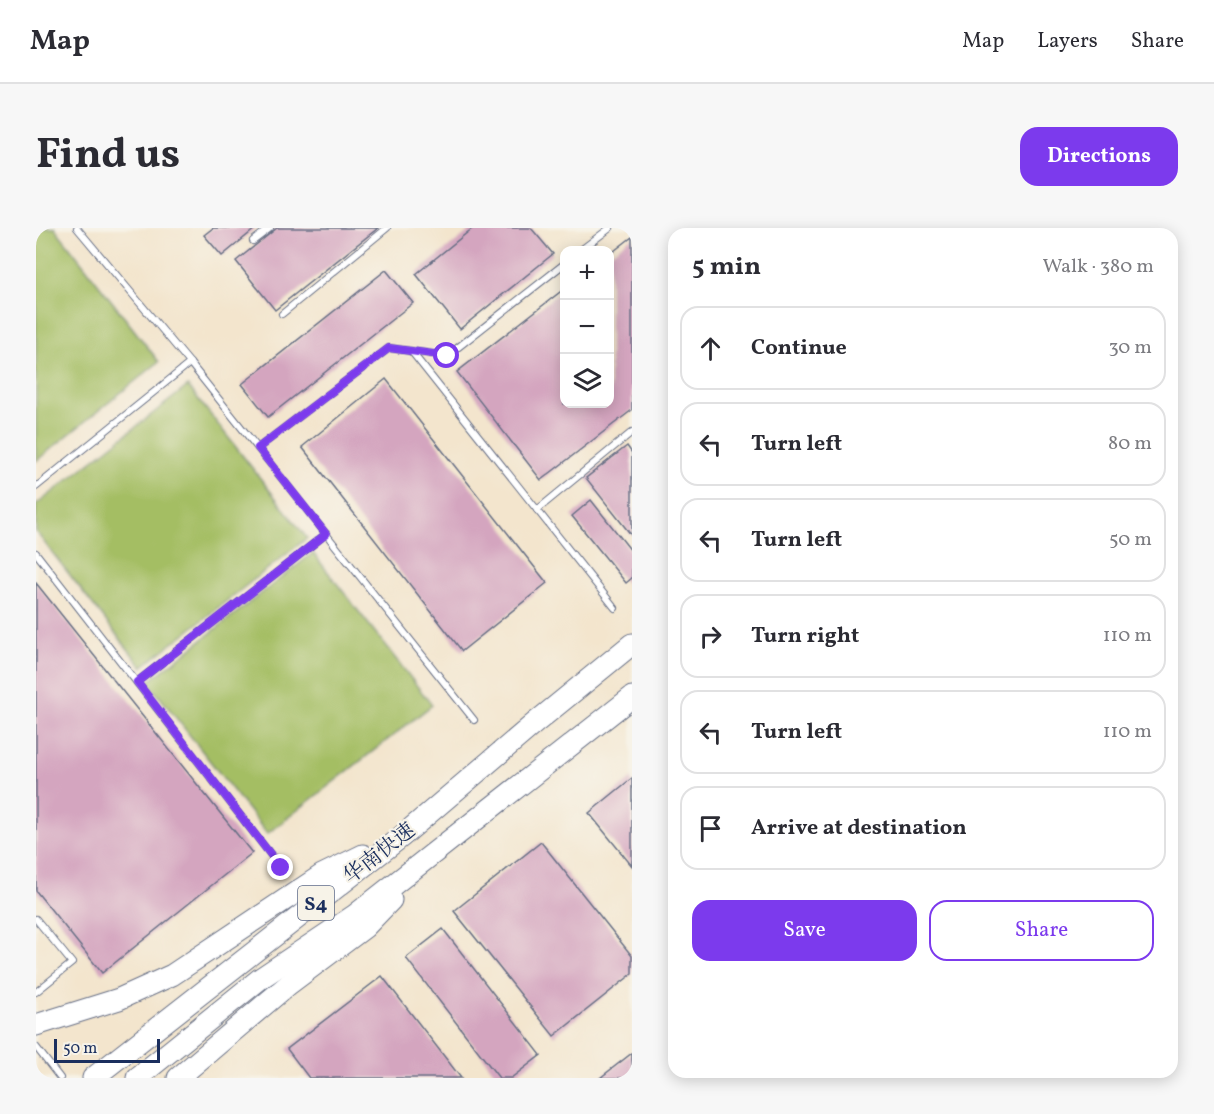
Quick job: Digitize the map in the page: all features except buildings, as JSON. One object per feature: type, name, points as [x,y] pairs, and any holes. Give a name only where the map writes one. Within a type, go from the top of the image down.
[{"type":"highway","name":"华南快速","points":[[93,1078],[401,837],[632,644]]},
{"type":"highway","name":"华南快速","points":[[137,1078],[261,978],[355,915],[632,697]]},
{"type":"highway","points":[[36,1025],[119,999],[172,975],[322,875],[401,837]]},
{"type":"highway","points":[[178,1078],[289,984],[365,927],[434,854]]},
{"type":"lane","points":[[77,228],[190,363],[474,720]]},
{"type":"lane","points":[[253,241],[270,228]]},
{"type":"lane","points":[[282,314],[387,228]]},
{"type":"lane","points":[[586,246],[610,228]]},
{"type":"lane","points":[[258,448],[389,348],[447,356],[560,267]]},
{"type":"lane","points":[[411,351],[615,608]]},
{"type":"lane","points":[[36,487],[190,363]]},
{"type":"lane","points":[[537,510],[632,432]]},
{"type":"lane","points":[[137,682],[326,534]]},
{"type":"lane","points":[[36,553],[281,868]]},
{"type":"lane","points":[[36,920],[72,963],[36,992]]},
{"type":"lane","points":[[36,1047],[60,1078]]},
{"type":"green space","points":[[36,228],[55,228],[159,362],[36,461]]},
{"type":"green space","points":[[188,386],[307,538],[142,667],[36,532],[36,505]]},
{"type":"green space","points":[[313,553],[432,705],[267,834],[148,682]]},
{"type":"route","points":[[281,868],[137,682],[326,534],[258,448],[389,348],[447,356]]}]
